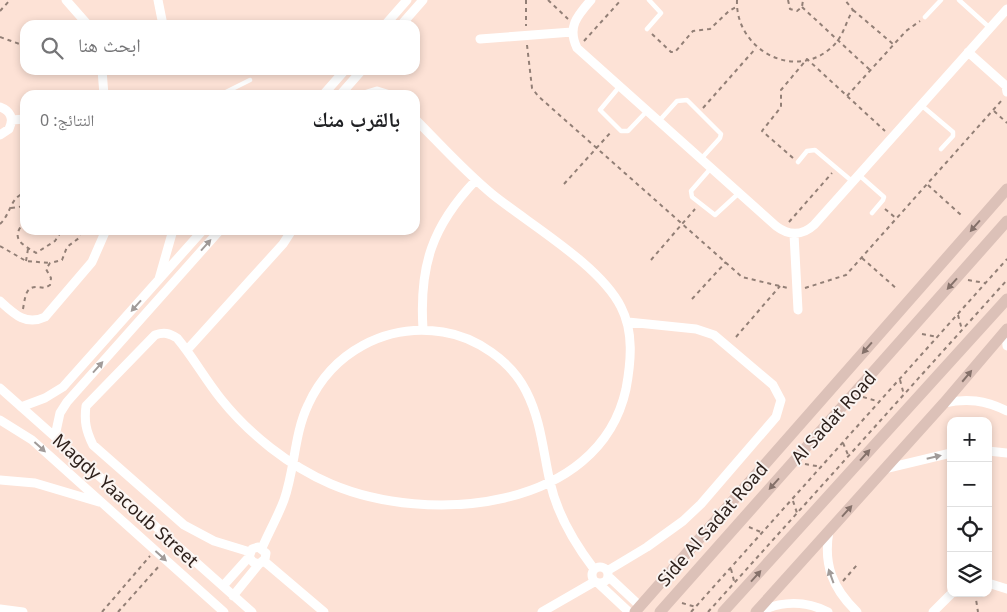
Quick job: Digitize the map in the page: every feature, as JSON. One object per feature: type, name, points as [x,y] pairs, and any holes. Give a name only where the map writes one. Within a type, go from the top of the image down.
[{"type":"main road","name":"Side Al Sadat Road","points":[[638,609],[1007,189]]},
{"type":"main road","name":"Al Sadat Road","points":[[660,612],[1007,221]]},
{"type":"main road","points":[[723,612],[1007,299]]},
{"type":"main road","points":[[757,612],[944,403],[1007,329]]},
{"type":"street","points":[[66,0],[84,20]]},
{"type":"street","points":[[158,0],[162,20]]},
{"type":"street","points":[[389,20],[407,0]]},
{"type":"street","points":[[405,20],[423,0]]},
{"type":"street","points":[[591,0],[576,19],[573,28],[577,48],[738,193],[782,230],[794,234],[801,233],[814,226],[1007,9]]},
{"type":"street","points":[[480,39],[573,28]]},
{"type":"street","points":[[968,52],[1007,89]]},
{"type":"street","points":[[102,75],[104,90]]},
{"type":"street","points":[[328,90],[341,75]]},
{"type":"street","points":[[349,75],[353,80]]},
{"type":"street","points":[[344,90],[358,75]]},
{"type":"street","points":[[0,107],[9,112],[12,120],[9,129],[0,135]]},
{"type":"street","points":[[12,120],[20,120]]},
{"type":"street","points":[[250,554],[214,542],[184,525],[93,445],[87,432],[84,418],[86,406],[155,335],[163,332],[170,334],[187,350],[222,401],[243,424],[266,444],[294,464],[330,484],[374,498],[418,505],[463,504],[507,497],[550,484],[580,464],[605,439],[622,407],[630,372],[630,339],[628,322],[612,292],[598,276],[476,180],[420,124]]},
{"type":"street","points":[[424,329],[423,284],[430,248],[441,223],[457,200],[476,180]]},
{"type":"street","points":[[794,234],[798,310]]},
{"type":"street","points":[[0,302],[21,319],[39,320],[50,312],[92,262],[104,235]]},
{"type":"street","points":[[158,281],[172,235]]},
{"type":"street","points":[[21,407],[53,394],[69,380],[199,235]]},
{"type":"street","points":[[55,436],[60,413],[78,389],[216,235]]},
{"type":"street","points":[[187,350],[283,244],[289,235]]},
{"type":"street","points":[[542,612],[597,583],[604,583],[608,574],[666,534],[701,504],[776,416],[781,400],[773,385],[714,335],[696,329],[628,322]]},
{"type":"street","points":[[262,548],[284,501],[307,406],[323,378],[346,355],[375,339],[406,330],[424,329],[454,334],[475,343],[507,365],[526,390],[538,418],[550,484],[574,540],[594,569]]},
{"type":"street","points":[[1007,329],[1007,346]]},
{"type":"street","points":[[69,380],[78,389]]},
{"type":"street","name":"Magdy Yaacoub Street","points":[[0,388],[252,612]]},
{"type":"street","points":[[944,403],[960,400],[977,400],[993,404],[1007,411]]},
{"type":"street","name":"Magdy Yaacoub Street","points":[[0,420],[22,432],[224,612]]},
{"type":"street","points":[[992,451],[1007,453]]},
{"type":"street","points":[[884,470],[947,454]]},
{"type":"street","points":[[0,480],[35,483],[102,504]]},
{"type":"street","points":[[829,531],[827,560],[836,588],[857,612]]},
{"type":"street","points":[[223,586],[255,547],[262,548],[266,553],[261,562],[234,596]]},
{"type":"street","points":[[250,554],[252,562],[261,562],[324,612]]},
{"type":"street","points":[[594,569],[601,567],[638,609]]},
{"type":"street","points":[[594,569],[591,577],[630,612]]},
{"type":"street","points":[[992,584],[1007,590]]},
{"type":"street","points":[[933,612],[948,597]]},
{"type":"street","points":[[757,612],[787,603],[803,603],[828,612]]},
{"type":"street","points":[[0,609],[23,612]]},
{"type":"lane","points":[[647,29],[661,13],[649,0]]},
{"type":"lane","points":[[925,17],[941,0]]},
{"type":"lane","points":[[959,0],[990,28]]},
{"type":"lane","points":[[230,90],[250,80]]},
{"type":"lane","points":[[620,86],[600,108],[601,113],[621,131],[626,132],[647,111]]},
{"type":"lane","points":[[658,121],[680,99],[687,100],[721,134],[720,138],[701,159]]},
{"type":"lane","points":[[921,105],[953,132],[941,149]]},
{"type":"lane","points":[[798,162],[812,149],[818,151],[837,168],[884,197],[872,213]]},
{"type":"lane","points":[[711,168],[690,192],[700,204],[712,214],[717,215],[738,193]]},
{"type":"path","points":[[0,11],[10,0]]},
{"type":"path","points":[[526,0],[526,35],[532,88],[742,277],[797,290],[846,276],[993,110],[1007,89]]},
{"type":"path","points":[[548,0],[573,28]]},
{"type":"path","points":[[577,48],[621,0]]},
{"type":"path","points":[[737,0],[736,7],[744,34],[756,48],[780,60],[799,62],[825,53],[838,40],[853,10]]},
{"type":"path","points":[[788,0],[788,6],[793,11],[802,7]]},
{"type":"path","points":[[802,7],[803,0]]},
{"type":"path","points":[[844,0],[893,44]]},
{"type":"path","points":[[647,29],[671,52],[675,52],[694,31],[710,29],[736,7]]},
{"type":"path","points":[[802,7],[870,70]]},
{"type":"path","points":[[847,96],[893,44],[906,31],[925,17]]},
{"type":"path","points":[[0,37],[20,44]]},
{"type":"path","points":[[699,112],[756,48]]},
{"type":"path","points":[[807,59],[892,138]]},
{"type":"path","points":[[798,162],[762,131],[781,106],[780,95],[783,86],[807,59]]},
{"type":"path","points":[[993,110],[1007,123]]},
{"type":"path","points":[[564,184],[616,126]]},
{"type":"path","points":[[782,230],[837,168]]},
{"type":"path","points":[[927,185],[961,216]]},
{"type":"path","points":[[0,224],[16,197],[20,195]]},
{"type":"path","points":[[651,260],[700,204]]},
{"type":"path","points":[[880,204],[897,219]]},
{"type":"path","points":[[11,208],[20,207]]},
{"type":"path","points":[[20,232],[18,236],[20,243],[28,249],[40,252],[56,242],[60,235]]},
{"type":"path","points":[[0,246],[26,262],[50,263],[62,260],[67,247],[79,238],[80,235]]},
{"type":"path","points":[[26,262],[28,249]]},
{"type":"path","points":[[862,258],[897,289]]},
{"type":"path","points":[[691,612],[1007,259]]},
{"type":"path","points":[[692,298],[726,262]]},
{"type":"path","points":[[21,319],[25,298],[30,288],[36,286],[45,288],[50,285],[51,278],[46,269],[50,263]]},
{"type":"path","points":[[968,280],[986,283]]},
{"type":"path","points":[[708,612],[1007,280]]},
{"type":"path","points":[[736,337],[780,286]]},
{"type":"path","points":[[958,314],[962,330]]},
{"type":"path","points":[[919,334],[938,337]]},
{"type":"path","points":[[900,380],[904,395]]},
{"type":"path","points":[[863,398],[880,402]]},
{"type":"path","points":[[843,443],[848,457]]},
{"type":"path","points":[[804,464],[822,467]]},
{"type":"path","points":[[792,500],[797,513]]},
{"type":"path","points":[[749,527],[763,533]]},
{"type":"path","points":[[102,612],[154,550]]},
{"type":"path","points":[[118,612],[165,559]]},
{"type":"path","points":[[836,588],[856,566]]},
{"type":"path","points":[[731,568],[734,582]]},
{"type":"path","points":[[976,597],[978,612]]},
{"type":"path","points":[[682,603],[696,607]]}]
